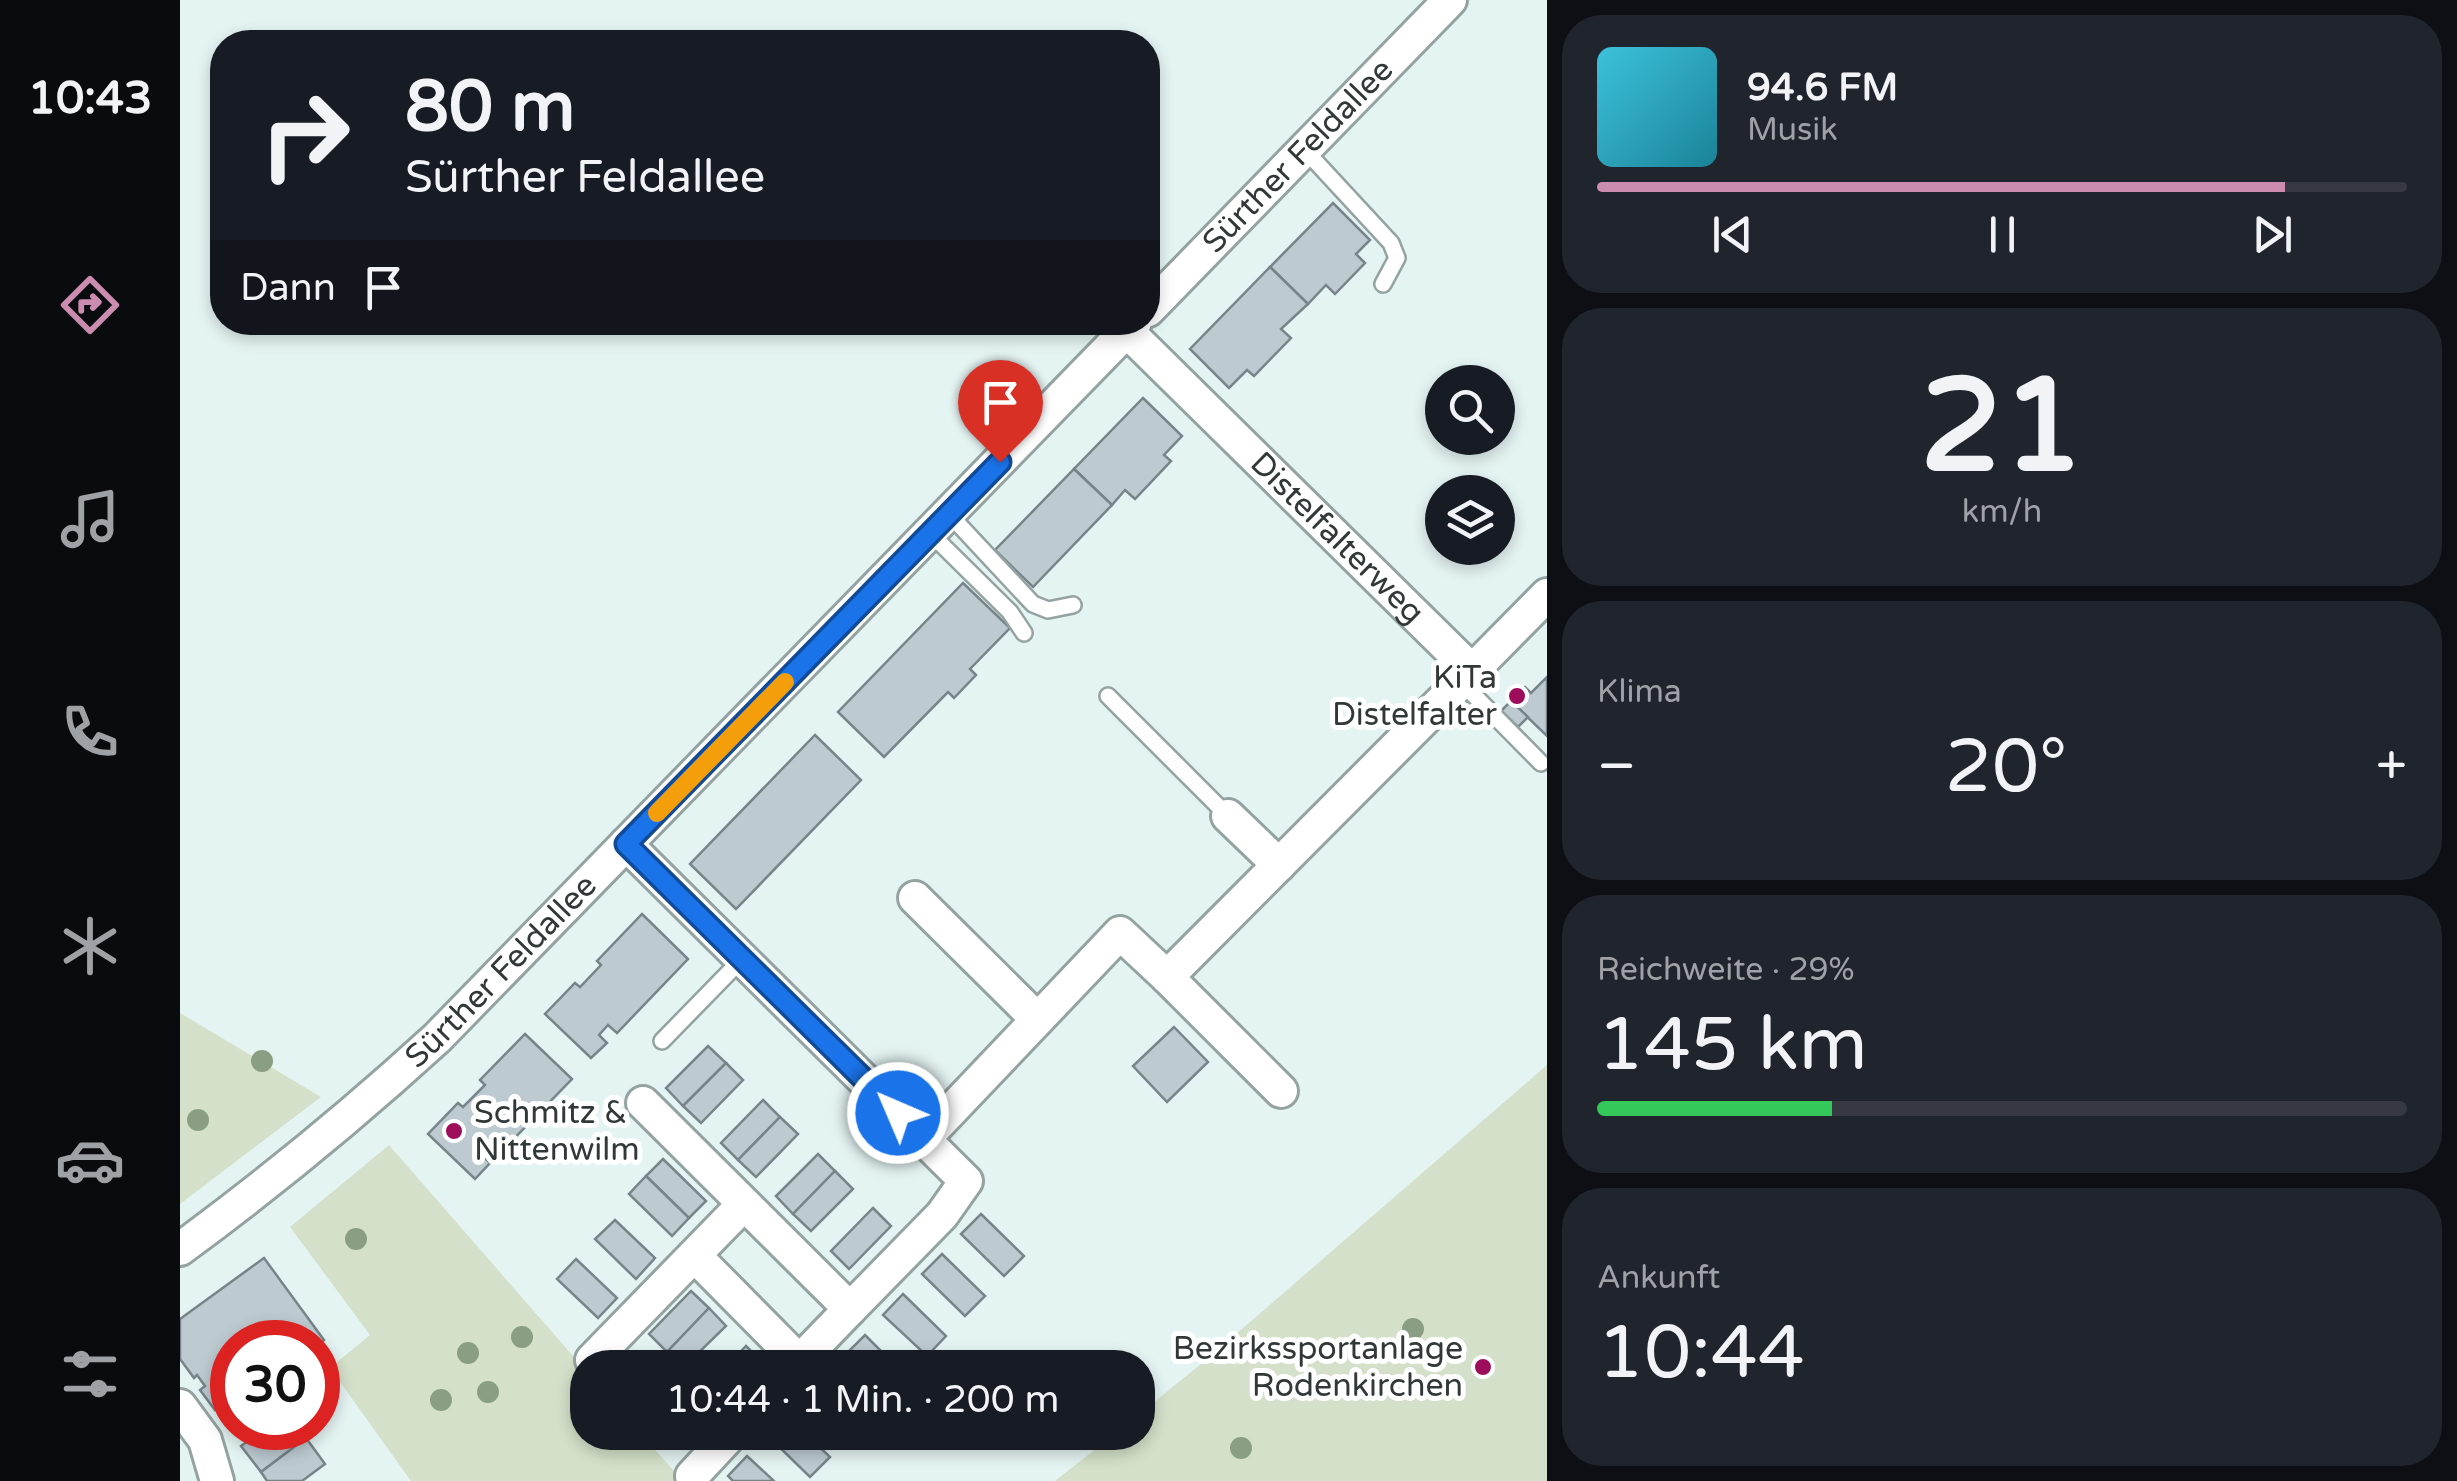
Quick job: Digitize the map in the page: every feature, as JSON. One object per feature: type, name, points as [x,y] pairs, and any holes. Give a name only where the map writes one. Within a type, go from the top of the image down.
[{"type":"street","name":"Sürther Feldallee","points":[[1160,297],[1450,0]]},
{"type":"street","name":"Sürther Feldallee","points":[[180,1249],[274,1180],[361,1108],[470,1005],[1123,335]]},
{"type":"street","name":"Distelfalterweg","points":[[1150,335],[1466,677]]},
{"type":"street","points":[[1166,977],[1547,595]]},
{"type":"street","points":[[1228,816],[1279,865]]},
{"type":"street","points":[[626,844],[966,1181],[942,1215],[810,1350]]},
{"type":"street","points":[[915,898],[1037,1019]]},
{"type":"street","points":[[924,1139],[1120,933],[1281,1091]]},
{"type":"street","points":[[643,1103],[850,1309]]},
{"type":"street","points":[[602,1350],[744,1204]]},
{"type":"street","points":[[694,1256],[783,1350]]},
{"type":"street","points":[[180,1406],[205,1440],[217,1481]]},
{"type":"street","points":[[692,1476],[716,1450]]},
{"type":"lane","points":[[1304,149],[1391,243],[1397,258],[1383,284]]},
{"type":"lane","points":[[939,524],[1033,604],[1048,610],[1073,605]]},
{"type":"lane","points":[[939,524],[1024,633]]},
{"type":"lane","points":[[1466,677],[1541,763]]},
{"type":"lane","points":[[1108,696],[1228,816]]},
{"type":"lane","points":[[662,1041],[742,960]]},
{"type":"green space","points":[[180,1013],[321,1097],[180,1204]]},
{"type":"green space","points":[[1547,1065],[1547,1481],[1055,1481],[1094,1450],[1155,1450],[1155,1401]]},
{"type":"green space","points":[[389,1145],[570,1353],[570,1450],[655,1450],[683,1481],[411,1481],[340,1382],[340,1360],[370,1335],[290,1227]]},
{"type":"building","points":[[1333,203],[1370,240],[1356,254],[1365,263],[1335,294],[1326,285],[1308,304],[1270,267]]},
{"type":"building","points":[[1270,267],[1308,304],[1281,329],[1291,338],[1254,376],[1247,370],[1229,388],[1190,349]]},
{"type":"building","points":[[1143,398],[1182,436],[1164,455],[1171,461],[1135,499],[1125,490],[1112,505],[1074,469]]},
{"type":"building","points":[[1074,469],[1112,505],[1033,587],[995,550]]},
{"type":"building","points":[[963,583],[1010,628],[970,669],[976,675],[954,698],[948,692],[884,757],[838,712]]},
{"type":"building","points":[[1547,677],[1547,736],[1511,701],[1525,687],[1531,693]]},
{"type":"building","points":[[1511,701],[1528,717],[1518,727],[1501,711]]},
{"type":"building","points":[[815,735],[861,780],[736,909],[690,864]]},
{"type":"building","points":[[642,914],[688,959],[617,1033],[608,1025],[599,1035],[607,1043],[591,1058],[545,1014],[575,983],[580,987],[601,965],[597,961]]},
{"type":"building","points":[[1174,1027],[1208,1062],[1167,1102],[1133,1066]]},
{"type":"building","points":[[525,1034],[572,1079],[500,1153],[491,1145],[482,1155],[490,1163],[475,1179],[428,1134],[458,1103],[463,1107],[485,1085],[480,1080]]},
{"type":"building","points":[[708,1046],[726,1063],[683,1106],[666,1088]]},
{"type":"building","points":[[726,1063],[743,1080],[701,1123],[683,1106]]},
{"type":"building","points":[[763,1100],[780,1117],[738,1160],[721,1143]]},
{"type":"building","points":[[780,1117],[798,1134],[756,1177],[738,1160]]},
{"type":"building","points":[[818,1154],[835,1171],[793,1214],[776,1196]]},
{"type":"building","points":[[663,1159],[706,1201],[689,1218],[646,1176]]},
{"type":"building","points":[[835,1171],[853,1189],[811,1231],[793,1214]]},
{"type":"building","points":[[646,1176],[689,1218],[672,1236],[629,1194]]},
{"type":"building","points":[[873,1208],[891,1226],[849,1269],[831,1251]]},
{"type":"building","points":[[981,1214],[1024,1256],[1004,1276],[961,1234]]},
{"type":"building","points":[[615,1220],[655,1258],[636,1279],[595,1239]]},
{"type":"building","points":[[942,1254],[985,1296],[965,1316],[922,1274]]},
{"type":"building","points":[[264,1258],[309,1320],[210,1320],[210,1403],[200,1390],[205,1386],[180,1359],[180,1319]]},
{"type":"building","points":[[576,1259],[617,1298],[598,1318],[557,1279]]},
{"type":"building","points":[[691,1291],[709,1308],[669,1350],[649,1334]]},
{"type":"building","points":[[903,1294],[946,1336],[933,1350],[921,1350],[883,1315]]},
{"type":"building","points":[[709,1308],[726,1326],[701,1350],[669,1350]]},
{"type":"building","points":[[865,1335],[880,1350],[850,1350]]},
{"type":"building","points":[[244,1450],[290,1450],[261,1472]]},
{"type":"building","points":[[290,1450],[315,1450],[325,1464],[302,1481],[267,1481],[261,1472]]},
{"type":"building","points":[[782,1450],[823,1450],[830,1457],[810,1477]]},
{"type":"building","points":[[747,1456],[774,1481],[733,1481],[728,1476]]},
{"type":"slow traffic","points":[[657,813],[785,682]]},
{"type":"place","name":"KiTa Distelfalter","points":[[1517,696]]},
{"type":"place","name":"Schmitz & Nittenwilm","points":[[454,1131]]},
{"type":"place","name":"Bezirkssportanlage Rodenkirchen","points":[[1483,1367]]},
{"type":"route","points":[[898,1113],[626,844],[1000,462]]}]
